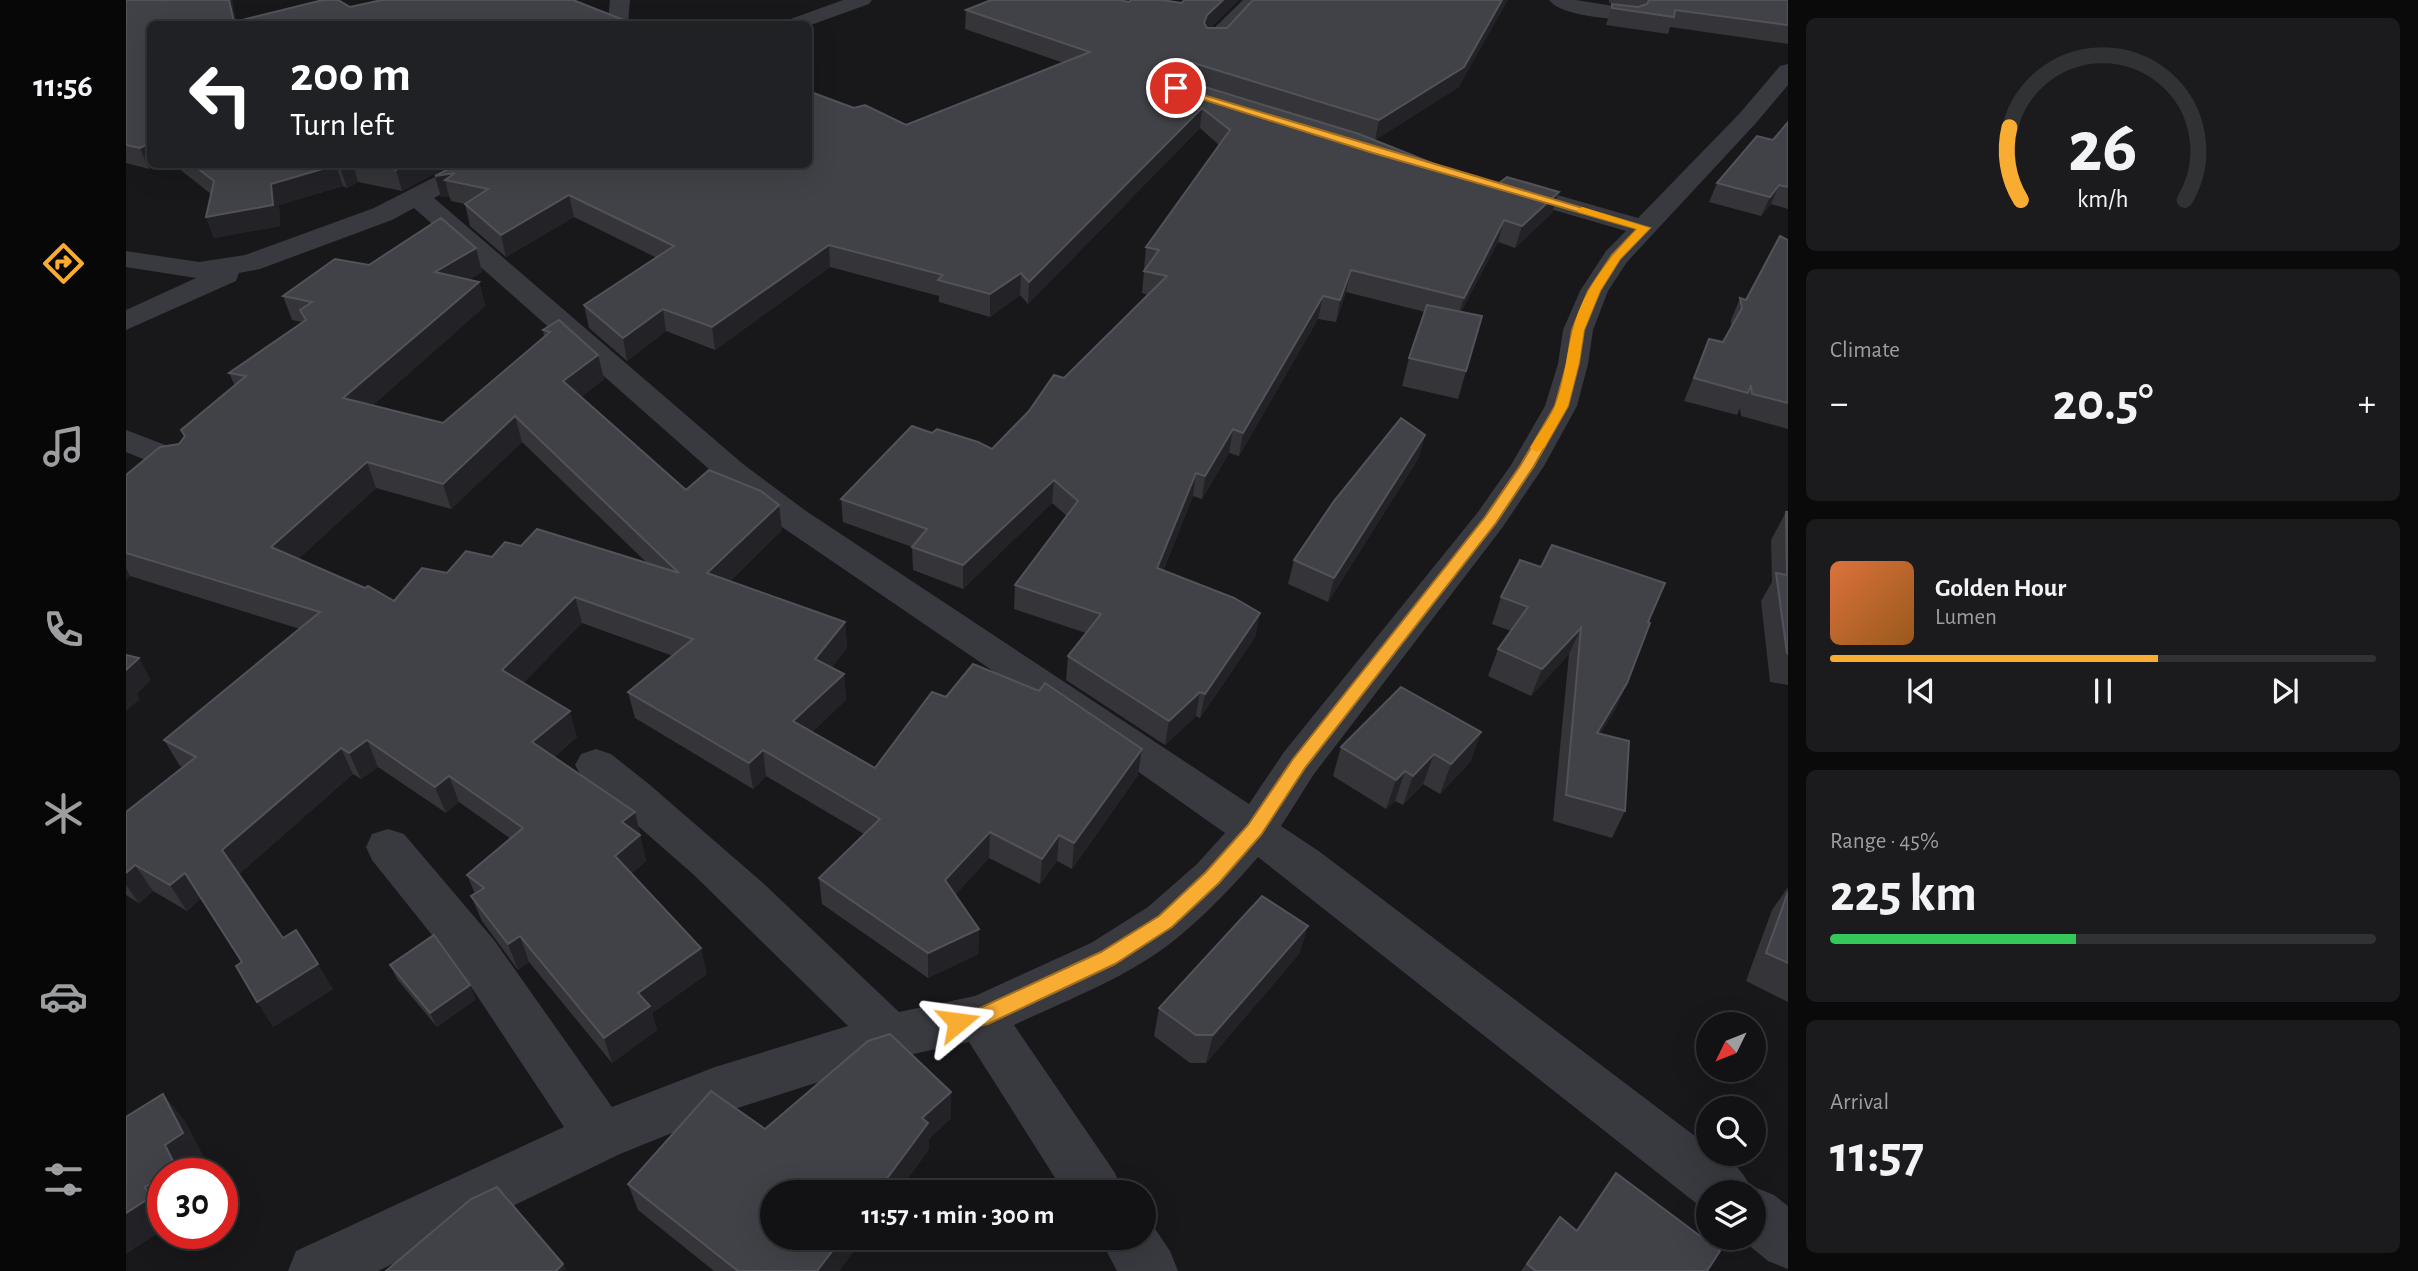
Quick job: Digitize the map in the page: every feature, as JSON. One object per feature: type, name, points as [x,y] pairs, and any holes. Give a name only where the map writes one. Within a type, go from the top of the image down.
[{"type":"street","points":[[618,21],[620,0]]},
{"type":"street","points":[[803,21],[862,0]]},
{"type":"street","points":[[1215,40],[1254,0]]},
{"type":"street","points":[[1559,0],[1572,6],[1632,15]]},
{"type":"street","points":[[316,1271],[601,1136],[715,1091],[890,1036],[981,1017],[1108,958],[1166,921],[1213,877],[1255,830],[1299,763],[1490,520],[1527,466],[1561,406],[1573,363],[1578,330],[1594,291],[1616,257],[1788,71]]},
{"type":"street","points":[[126,321],[250,263],[340,231],[418,198],[473,168]]},
{"type":"street","points":[[1481,181],[1645,228]]},
{"type":"street","points":[[418,198],[731,471],[794,519],[1089,716],[1304,865],[1710,1180]]},
{"type":"street","points":[[126,259],[199,271],[250,263]]},
{"type":"street","points":[[126,440],[177,461]]},
{"type":"street","points":[[596,765],[735,883],[890,1036]]},
{"type":"street","points":[[388,847],[477,955],[601,1136]]},
{"type":"street","points":[[981,1017],[1088,1180]]},
{"type":"street","points":[[1766,1224],[1788,1241]]},
{"type":"street","points":[[1136,1250],[1150,1271]]},
{"type":"building","points":[[126,0],[229,0],[234,21],[147,21],[147,144],[140,148],[126,145]]},
{"type":"building","points":[[323,0],[338,0],[350,7],[382,0],[573,0],[626,21],[238,21]]},
{"type":"building","points":[[991,0],[1162,0],[1181,3],[1185,0],[1223,0],[1207,15],[1204,23],[1207,28],[1227,28],[1253,0],[1502,0],[1464,67],[1379,120],[1187,61],[1170,61],[1165,67],[1169,76],[1359,134],[1457,173],[1498,184],[1507,177],[1559,192],[1522,226],[1504,220],[1464,298],[1351,270],[1340,300],[1323,296],[1243,433],[1233,429],[1205,476],[1196,473],[1157,568],[1234,598],[1260,613],[1205,694],[1200,692],[1169,721],[1068,656],[1101,614],[1015,585],[1078,501],[1054,480],[963,565],[912,547],[927,529],[841,499],[912,426],[932,433],[937,429],[992,449],[1029,411],[1054,375],[1064,378],[1167,276],[1144,271],[1159,250],[1146,247],[1230,130],[1202,108],[1029,282],[1021,273],[990,294],[938,280],[943,275],[829,245],[712,327],[663,309],[623,338],[584,305],[674,246],[569,195],[501,235],[465,204],[488,189],[445,180],[455,173],[435,176],[450,168],[812,168],[812,92],[854,108],[865,105],[906,125],[1090,52],[966,10]]},
{"type":"building","points":[[1649,0],[1788,0],[1788,25],[1675,10],[1674,17],[1612,8],[1612,4],[1638,7],[1647,4]]},
{"type":"building","points":[[1788,122],[1788,187],[1779,185],[1770,197],[1717,183],[1757,136],[1773,140]]},
{"type":"building","points":[[197,168],[326,168],[271,184],[273,205],[206,217],[214,181]]},
{"type":"building","points":[[441,218],[476,248],[435,272],[479,282],[343,398],[443,423],[550,332],[543,330],[559,320],[598,355],[563,381],[686,490],[709,470],[761,491],[779,505],[707,573],[845,622],[815,659],[844,674],[793,721],[875,768],[932,692],[946,697],[973,664],[1039,691],[1045,683],[1142,749],[1074,843],[1059,835],[1042,859],[990,832],[945,880],[979,929],[928,953],[819,878],[880,819],[763,750],[749,763],[628,692],[693,639],[575,597],[502,670],[570,711],[532,742],[635,812],[622,822],[640,835],[615,856],[701,948],[638,993],[650,1006],[604,1038],[520,936],[508,944],[471,896],[484,888],[467,875],[523,828],[449,776],[435,787],[367,740],[349,753],[341,748],[222,850],[283,938],[296,930],[318,964],[257,1002],[236,966],[242,962],[185,873],[170,885],[135,865],[126,873],[126,812],[196,757],[164,740],[320,612],[126,553],[126,475],[160,447],[179,444],[185,436],[181,430],[246,376],[229,373],[306,320],[300,310],[312,302],[283,296],[335,259],[369,265]],"holes":[[[515,416],[679,573],[537,529],[521,546],[505,542],[492,557],[466,551],[447,573],[422,568],[394,601],[368,586],[365,588],[271,547],[367,462],[443,484]]]},
{"type":"building","points":[[1780,236],[1788,240],[1788,403],[1752,394],[1751,385],[1748,393],[1694,378],[1709,339],[1723,342],[1742,308],[1740,298],[1746,300]]},
{"type":"building","points":[[1427,305],[1482,316],[1466,371],[1409,358]]},
{"type":"building","points":[[1401,418],[1425,435],[1334,578],[1294,560],[1334,501]]},
{"type":"building","points":[[1788,512],[1788,654],[1776,573],[1787,575]]},
{"type":"building","points":[[1552,545],[1665,583],[1627,683],[1597,733],[1629,741],[1625,811],[1566,795],[1581,628],[1542,669],[1498,649],[1528,607],[1501,597],[1520,560],[1541,567]]},
{"type":"building","points":[[126,655],[139,658],[126,670]]},
{"type":"building","points":[[1401,687],[1481,732],[1451,764],[1434,754],[1413,776],[1405,771],[1396,780],[1341,747]]},
{"type":"building","points":[[1788,892],[1788,963],[1766,953]]},
{"type":"building","points":[[1262,896],[1308,926],[1213,1035],[1196,1035],[1159,1008]]},
{"type":"building","points":[[434,935],[470,985],[430,1013],[390,965]]},
{"type":"building","points":[[890,1034],[951,1092],[922,1118],[928,1123],[886,1180],[760,1180],[760,1250],[833,1250],[817,1271],[738,1271],[628,1184],[711,1091],[765,1129],[868,1041]]},
{"type":"building","points":[[163,1094],[183,1133],[165,1145],[172,1158],[147,1158],[147,1200],[126,1213],[126,1117]]},
{"type":"building","points":[[1616,1173],[1696,1233],[1696,1250],[1720,1251],[1707,1271],[1536,1271],[1527,1264],[1560,1217],[1577,1231]]},
{"type":"building","points":[[497,1187],[563,1264],[556,1271],[386,1271],[471,1199]]},
{"type":"slow traffic","points":[[1537,448],[1561,406],[1573,363],[1578,330],[1594,291],[1616,257],[1645,228],[1582,210]]},
{"type":"route","points":[[958,1022],[981,1017],[1108,958],[1166,921],[1213,877],[1255,830],[1299,763],[1394,646],[1490,520],[1527,466],[1561,406],[1573,363],[1578,330],[1594,291],[1616,257],[1645,228],[1376,151],[1176,88]]}]
